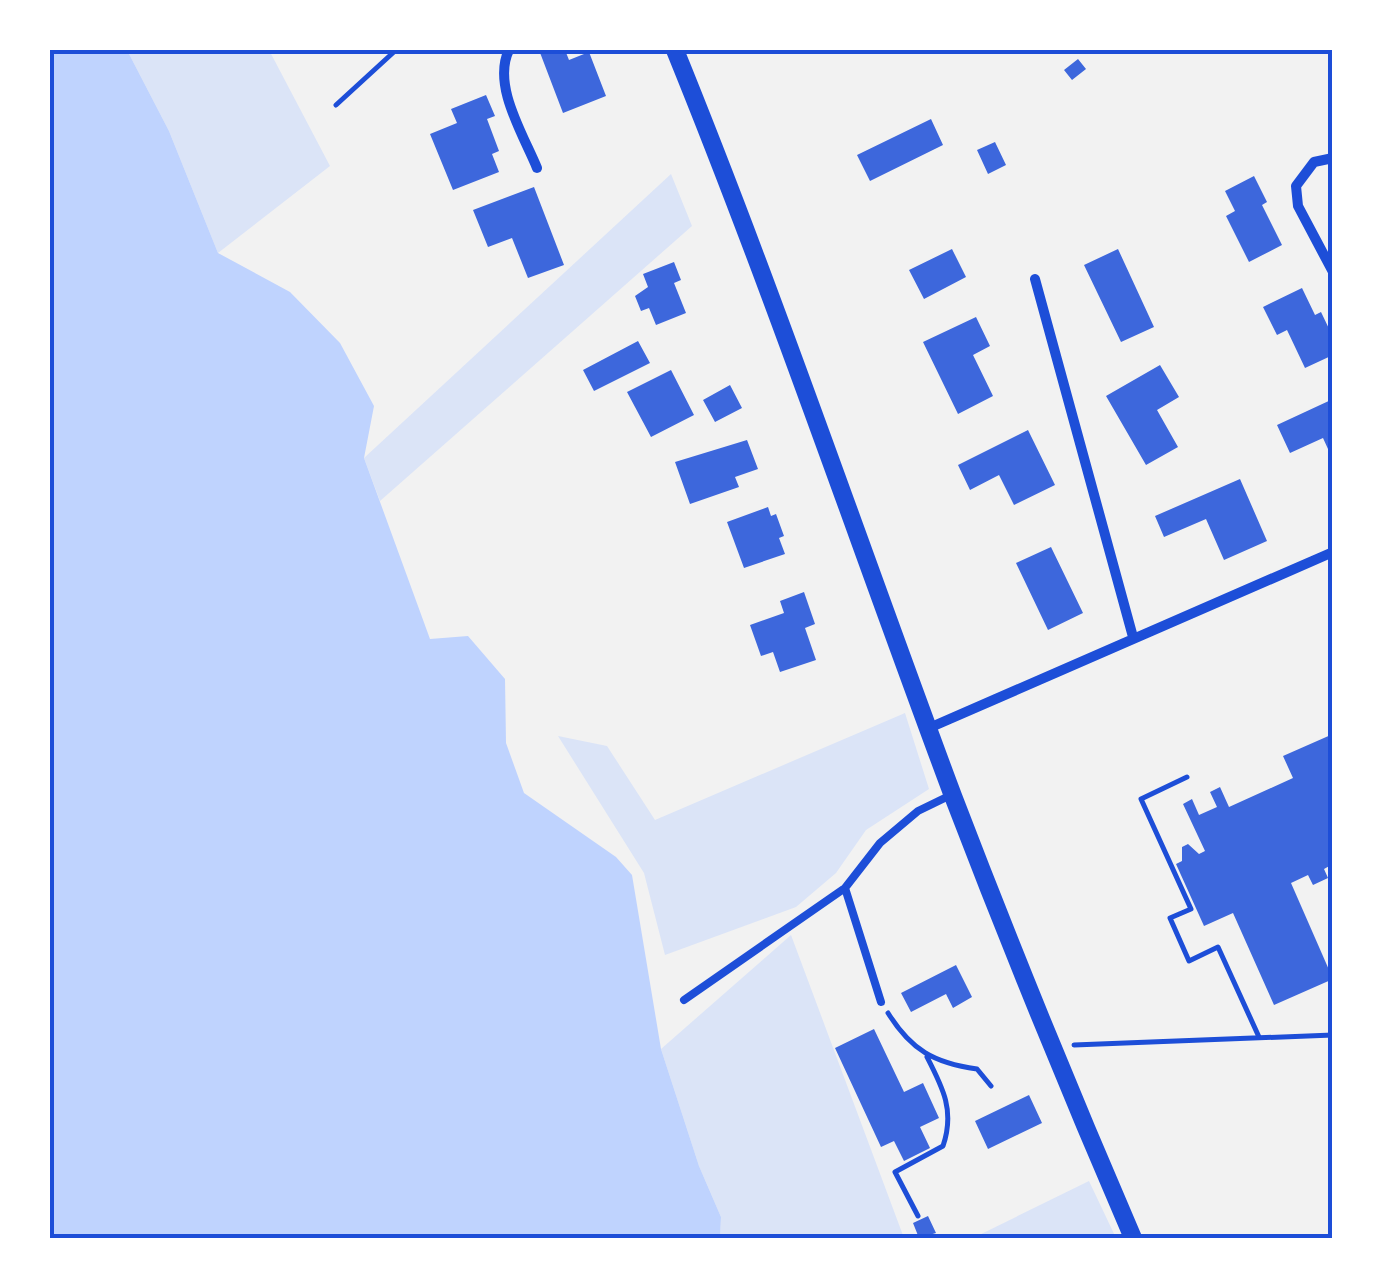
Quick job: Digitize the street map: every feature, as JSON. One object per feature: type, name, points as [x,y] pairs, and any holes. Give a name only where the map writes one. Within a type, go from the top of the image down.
[{"type":"street","points":[[509,50],[502,69],[505,88],[536,168]]},
{"type":"street","points":[[675,50],[728,180],[953,794],[1051,1046],[1133,1238]]},
{"type":"street","points":[[1333,158],[1314,162],[1296,186],[1298,206],[1333,272]]},
{"type":"street","points":[[1035,279],[1133,637]]},
{"type":"street","points":[[929,728],[1333,552]]},
{"type":"lane","points":[[684,1000],[844,888],[880,843],[918,811],[953,794]]},
{"type":"lane","points":[[844,888],[881,1002]]},
{"type":"path","points":[[336,105],[396,50]]},
{"type":"path","points":[[1187,777],[1141,799],[1191,909],[1170,918],[1189,960],[1218,948],[1259,1037]]},
{"type":"path","points":[[881,1002],[902,1035],[927,1057],[950,1109],[950,1127],[943,1146],[896,1172],[918,1216]]},
{"type":"path","points":[[1051,1046],[1333,1034]]},
{"type":"path","points":[[927,1057],[977,1068],[991,1086]]},
{"type":"shaded area","points":[[127,50],[269,50],[330,166],[218,253],[169,131]]},
{"type":"shaded area","points":[[671,174],[692,226],[380,501],[364,458]]},
{"type":"shaded area","points":[[905,713],[929,789],[866,830],[836,873],[796,907],[665,955],[644,873],[558,736],[607,746],[655,820]]},
{"type":"shaded area","points":[[791,935],[904,1238],[720,1238],[721,1217],[699,1166],[661,1049]]},
{"type":"shaded area","points":[[1089,1181],[1116,1238],[973,1238]]},
{"type":"water","points":[[50,50],[127,50],[169,131],[218,253],[290,292],[340,343],[374,406],[364,458],[430,639],[468,636],[505,679],[506,743],[524,793],[616,857],[632,875],[661,1049],[699,1166],[721,1217],[720,1238],[50,1238]]},
{"type":"building","points":[[539,50],[565,50],[569,60],[589,52],[606,96],[563,113]]},
{"type":"building","points":[[1078,59],[1086,69],[1072,80],[1064,70]]},
{"type":"building","points":[[486,95],[495,116],[487,119],[499,151],[492,154],[499,172],[453,190],[430,134],[457,123],[451,109]]},
{"type":"building","points":[[931,119],[943,145],[870,181],[857,155]]},
{"type":"building","points":[[995,142],[1006,165],[988,174],[977,150]]},
{"type":"building","points":[[1254,176],[1267,202],[1262,205],[1282,245],[1249,262],[1226,216],[1235,211],[1225,191]]},
{"type":"building","points":[[534,187],[564,265],[528,278],[512,238],[488,247],[473,210]]},
{"type":"building","points":[[952,249],[966,277],[924,299],[909,270]]},
{"type":"building","points":[[1118,249],[1154,327],[1121,342],[1084,265]]},
{"type":"building","points":[[674,262],[681,280],[674,283],[686,313],[656,325],[649,308],[641,311],[635,296],[648,287],[643,274]]},
{"type":"building","points":[[1302,288],[1315,315],[1321,312],[1333,337],[1333,355],[1305,368],[1287,330],[1277,335],[1263,307]]},
{"type":"building","points":[[976,317],[990,346],[973,355],[993,396],[958,414],[923,342]]},
{"type":"building","points":[[638,341],[650,363],[594,391],[583,370]]},
{"type":"building","points":[[1160,365],[1179,397],[1157,410],[1178,447],[1146,465],[1106,396]]},
{"type":"building","points":[[671,370],[694,415],[651,437],[627,392]]},
{"type":"building","points":[[730,385],[742,408],[715,422],[703,400]]},
{"type":"building","points":[[1333,399],[1333,460],[1323,438],[1290,453],[1277,425]]},
{"type":"building","points":[[1028,430],[1055,485],[1014,505],[999,475],[970,490],[958,465]]},
{"type":"building","points":[[747,440],[758,469],[735,477],[739,487],[690,504],[675,462]]},
{"type":"building","points":[[1240,479],[1267,541],[1224,560],[1206,519],[1164,537],[1155,516]]},
{"type":"building","points":[[768,507],[771,516],[776,514],[784,536],[779,538],[785,554],[744,568],[727,522]]},
{"type":"building","points":[[1051,547],[1083,613],[1048,630],[1016,563]]},
{"type":"building","points":[[804,592],[815,624],[805,628],[816,660],[780,672],[773,652],[761,656],[750,625],[784,613],[780,601]]},
{"type":"building","points":[[1333,734],[1333,864],[1324,869],[1328,878],[1313,885],[1308,875],[1291,883],[1333,979],[1274,1005],[1233,913],[1204,926],[1176,864],[1182,861],[1182,847],[1188,844],[1199,854],[1205,851],[1183,804],[1192,799],[1199,815],[1217,807],[1210,792],[1220,787],[1229,807],[1293,778],[1283,756]]},
{"type":"building","points":[[956,965],[972,997],[953,1008],[946,994],[911,1012],[901,993]]},
{"type":"building","points":[[874,1029],[904,1092],[923,1083],[939,1118],[920,1127],[930,1148],[904,1161],[894,1141],[881,1147],[835,1048]]},
{"type":"building","points":[[1029,1095],[1042,1123],[988,1149],[975,1121]]},
{"type":"building","points":[[928,1216],[936,1233],[919,1238],[913,1223]]}]
